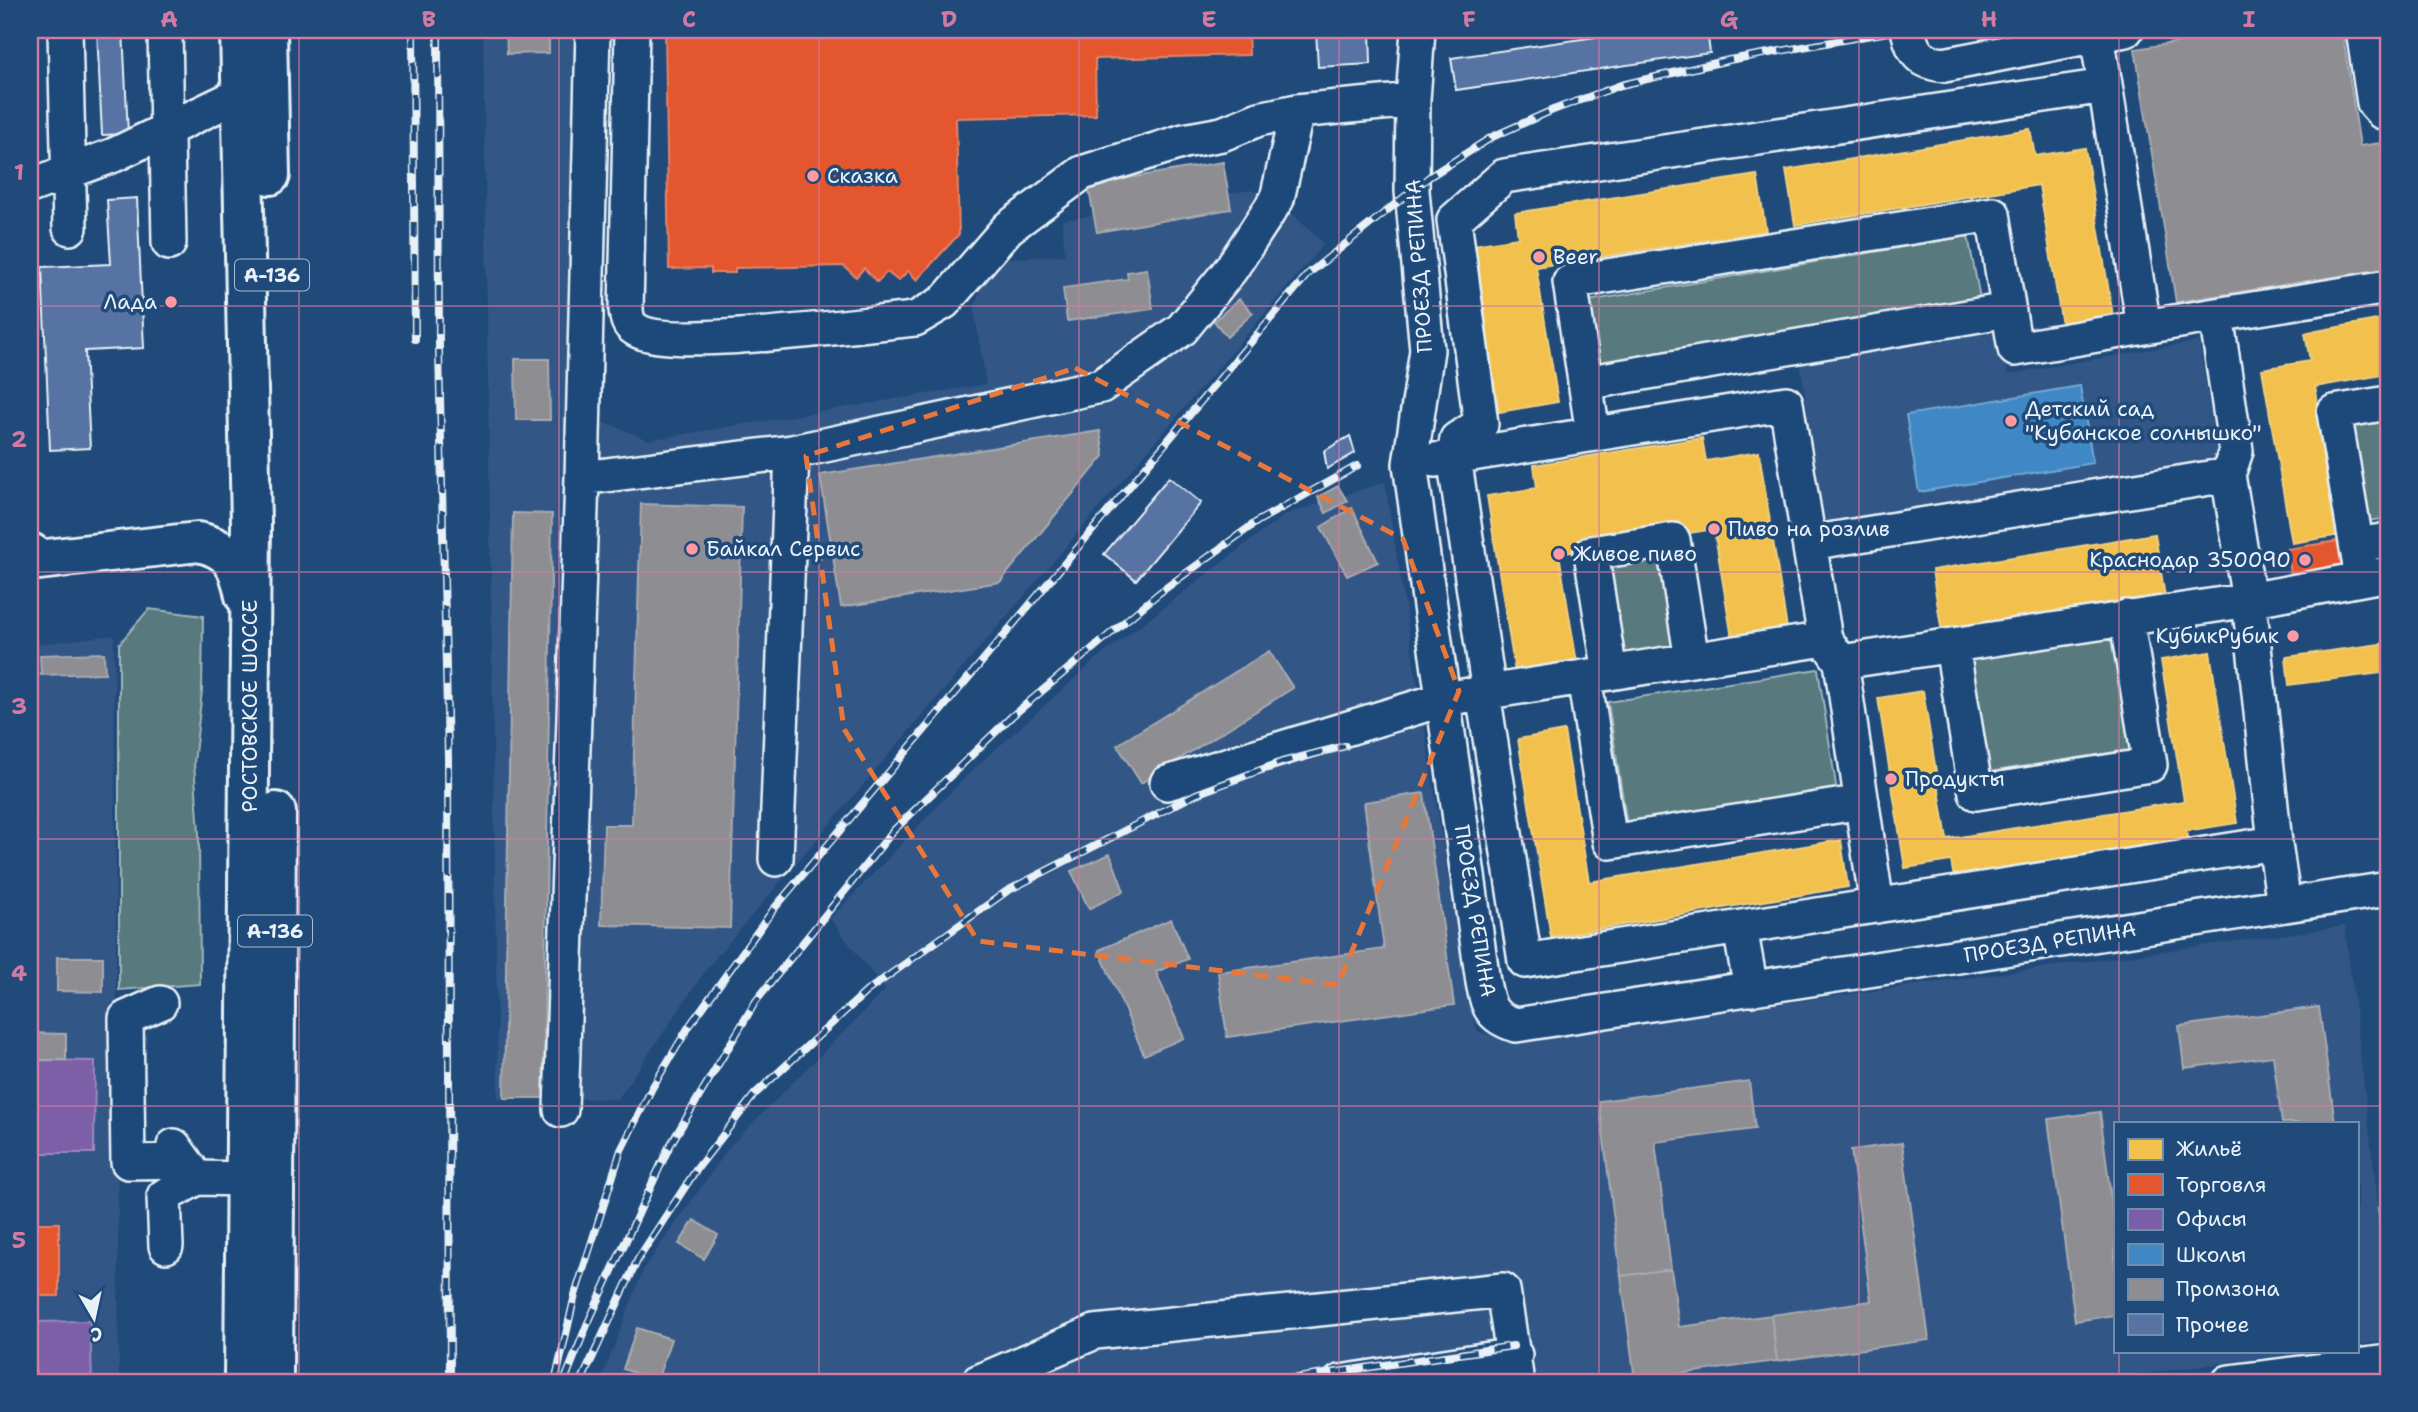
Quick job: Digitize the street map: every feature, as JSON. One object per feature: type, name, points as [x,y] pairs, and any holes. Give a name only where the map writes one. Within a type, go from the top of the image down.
[{"type":"main road","name":"РОСТОВСКОЕ ШОССЕ","points":[[240,30],[241,94],[264,522],[250,639],[244,1382]]},
{"type":"main road","name":"РОСТОВСКОЕ ШОССЕ","points":[[267,30],[264,522],[273,1382]]},
{"type":"main road","points":[[30,553],[264,522]]},
{"type":"main road","points":[[30,553],[38,560],[198,542],[209,545],[226,553],[239,568],[250,639]]},
{"type":"street","points":[[65,30],[70,228]]},
{"type":"street","points":[[165,30],[169,243]]},
{"type":"street","points":[[561,1110],[582,478],[593,30]]},
{"type":"street","points":[[632,30],[626,310],[628,322],[636,331],[649,335],[708,340],[915,319],[944,302],[1008,228],[1082,173],[1184,141],[1223,134],[1259,120],[1297,111],[1413,100]]},
{"type":"street","name":"ПРОЕЗД РЕПИНА","points":[[1418,30],[1413,100],[1412,191],[1427,350],[1410,464],[1483,982],[1490,1009],[1500,1020],[1516,1025],[1751,989],[2156,938],[2284,905],[2388,889]]},
{"type":"street","points":[[1908,30],[1912,47],[1920,57],[1931,64],[1944,65],[2111,32],[2105,86],[2144,327]]},
{"type":"street","points":[[2363,30],[2374,103],[2382,112],[2388,113]]},
{"type":"street","points":[[2105,86],[1504,176],[1454,220],[1481,424],[1457,439],[1454,457],[1525,961],[2275,843]]},
{"type":"street","points":[[30,186],[114,155],[241,94]]},
{"type":"street","points":[[582,478],[792,452],[1101,386],[1182,329],[1231,269],[1277,199],[1297,111]]},
{"type":"street","points":[[1594,434],[1570,282],[1993,214],[2015,349],[2388,287]]},
{"type":"street","points":[[1585,383],[2008,310]]},
{"type":"street","points":[[2216,315],[2236,452],[2228,475],[2249,600],[2284,905]]},
{"type":"street","points":[[1410,464],[1786,403],[1810,543],[1862,802],[1877,906]]},
{"type":"street","points":[[1167,783],[1444,699],[1692,660],[1833,650],[1952,646],[2249,600],[2375,576],[2372,543],[2334,412],[2388,403]]},
{"type":"street","points":[[776,859],[792,452]]},
{"type":"street","points":[[1810,543],[2228,475]]},
{"type":"street","points":[[30,536],[30,553]]},
{"type":"street","points":[[1692,660],[1673,540],[1591,552],[1597,675],[1611,842],[1862,802]]},
{"type":"street","points":[[1952,646],[1976,793],[2150,765],[2126,617]]},
{"type":"street","points":[[1740,928],[1751,989]]},
{"type":"street","points":[[160,1003],[126,1018],[128,1162],[184,1160],[246,1179]]},
{"type":"street","points":[[166,1246],[164,1196],[184,1160]]},
{"type":"street","points":[[978,1382],[1094,1332],[1503,1290],[1516,1369],[1340,1382]]},
{"type":"street","points":[[2229,1382],[2388,1362]]},
{"type":"highlighted area","points":[[1075,368],[1403,539],[1459,691],[1338,985],[978,941],[844,729],[806,456]]},
{"type":"shaded area","points":[[483,30],[588,30],[584,421],[610,424],[648,440],[986,384],[974,309],[987,272],[997,259],[1065,255],[1062,220],[1251,190],[1277,199],[1324,244],[708,967],[618,1099],[498,1098]]},
{"type":"shaded area","name":"Детский сад \"Кубанское солнышко\"","points":[[1998,328],[2008,374],[2199,341],[2219,468],[1825,529],[1800,361]]},
{"type":"shaded area","points":[[1385,482],[1468,1000],[1477,1031],[1509,1041],[2345,926],[2388,1286],[2388,1340],[2358,1345],[2358,1122],[2114,1122],[2114,1352],[2305,1352],[2081,1382],[600,1382],[644,1268],[730,1146],[885,990],[830,919],[967,775],[1095,660],[1284,515]]},
{"type":"shaded area","points":[[114,635],[119,1382],[30,1382],[30,645]]},
{"type":"green space","points":[[1968,236],[1982,309],[1593,375],[1582,302]]},
{"type":"green space","points":[[2388,415],[2388,518],[2368,521],[2351,421]]},
{"type":"green space","points":[[1662,550],[1678,651],[1618,660],[1602,560]]},
{"type":"green space","points":[[149,609],[203,616],[202,691],[194,763],[199,833],[200,984],[119,990],[119,644]]},
{"type":"green space","points":[[2115,630],[2134,749],[1989,772],[1970,653]]},
{"type":"green space","points":[[1818,669],[1837,792],[1627,825],[1608,702]]},
{"type":"green space","points":[[2388,1207],[2388,1286],[2378,1208]]},
{"type":"building: Жильё","points":[[2030,129],[2035,156],[2085,148],[2113,316],[2062,325],[2039,185],[1795,225],[1786,170]]},
{"type":"building: Жильё","points":[[1757,175],[1766,231],[1536,267],[1558,402],[1499,412],[1473,245],[1518,238],[1515,213]]},
{"type":"building: Жильё","points":[[2388,318],[2388,374],[2315,387],[2341,535],[2292,543],[2262,369],[2310,361],[2305,333]]},
{"type":"building: Жильё","points":[[1702,438],[1706,461],[1759,452],[1788,635],[1733,644],[1714,529],[1559,554],[1577,663],[1515,672],[1487,496],[1537,488],[1534,465]]},
{"type":"building: Жильё","points":[[2155,534],[2165,597],[1942,633],[1932,570]]},
{"type":"building: Жильё","points":[[2388,643],[2388,672],[2289,685],[2286,657]]},
{"type":"building: Жильё","points":[[2210,652],[2237,823],[2186,831],[2190,852],[1956,889],[1951,861],[1905,868],[1878,698],[1923,691],[1947,839],[2184,801],[2161,660]]},
{"type":"building: Жильё","points":[[1564,731],[1589,882],[1841,840],[1848,887],[1551,937],[1518,739]]},
{"type":"building: Торговля","name":"Сказка","points":[[665,30],[1248,30],[1249,55],[1095,59],[1096,115],[956,118],[959,234],[917,280],[908,271],[898,281],[887,272],[877,282],[864,268],[856,277],[844,266],[735,268],[735,273],[711,273],[711,268],[669,269]]},
{"type":"building: Торговля","points":[[2344,540],[2349,571],[2292,580],[2287,549]]},
{"type":"building: Торговля","points":[[30,1223],[59,1223],[59,1296],[30,1296]]},
{"type":"building: Офисы","points":[[30,1060],[95,1061],[94,1153],[30,1153]]},
{"type":"building: Офисы","points":[[90,1321],[92,1382],[36,1382],[34,1322]]},
{"type":"building: Школы","points":[[2080,386],[2093,463],[1919,492],[1906,415]]},
{"type":"building: Промзона","points":[[506,30],[549,30],[549,53],[507,54]]},
{"type":"building: Промзона","points":[[2256,30],[2342,30],[2360,146],[2388,142],[2388,268],[2176,302],[2135,49]]},
{"type":"building: Промзона","points":[[1223,162],[1231,209],[1097,232],[1088,185]]},
{"type":"building: Промзона","points":[[1147,269],[1153,309],[1067,321],[1063,288],[1128,279],[1127,272]]},
{"type":"building: Промзона","points":[[1239,299],[1253,313],[1227,337],[1214,321]]},
{"type":"building: Промзона","points":[[515,359],[549,359],[550,420],[516,420]]},
{"type":"building: Промзона","points":[[1100,431],[1104,456],[1000,582],[841,607],[820,475]]},
{"type":"building: Промзона","points":[[1338,486],[1347,501],[1326,513],[1318,497]]},
{"type":"building: Промзона","points":[[641,504],[742,507],[730,928],[601,925],[604,825],[632,825]]},
{"type":"building: Промзона","points":[[1352,508],[1378,562],[1347,576],[1321,527]]},
{"type":"building: Промзона","points":[[513,513],[552,514],[543,1098],[504,1098]]},
{"type":"building: Промзона","points":[[1269,651],[1293,688],[1141,783],[1117,745]]},
{"type":"building: Промзона","points":[[104,653],[105,673],[41,675],[40,655]]},
{"type":"building: Промзона","points":[[30,781],[35,781],[34,831],[30,831]]},
{"type":"building: Промзона","points":[[1424,793],[1454,1005],[1227,1037],[1218,972],[1384,949],[1364,802]]},
{"type":"building: Промзона","points":[[1110,854],[1124,891],[1089,909],[1071,871]]},
{"type":"building: Промзона","points":[[1171,919],[1188,959],[1156,972],[1184,1038],[1144,1055],[1099,950]]},
{"type":"building: Промзона","points":[[57,957],[103,957],[103,992],[57,991]]},
{"type":"building: Промзона","points":[[2319,1007],[2335,1122],[2282,1122],[2273,1056],[2184,1068],[2179,1026]]},
{"type":"building: Промзона","points":[[30,1033],[66,1034],[66,1060],[30,1060]]},
{"type":"building: Промзона","points":[[1749,1081],[1755,1129],[1655,1142],[1671,1269],[1621,1276],[1599,1101]]},
{"type":"building: Промзона","points":[[2100,1112],[2114,1222],[2114,1315],[2075,1321],[2048,1119]]},
{"type":"building: Промзона","points":[[1902,1143],[1929,1340],[1777,1361],[1771,1315],[1871,1301],[1851,1150]]},
{"type":"building: Промзона","points":[[694,1220],[718,1235],[704,1259],[679,1244]]},
{"type":"building: Промзона","points":[[1671,1269],[1679,1327],[1771,1315],[1777,1361],[1635,1380],[1621,1276]]},
{"type":"building: Промзона","points":[[637,1328],[671,1339],[657,1381],[623,1369]]},
{"type":"building: Прочее","points":[[97,30],[123,30],[128,134],[102,135]]},
{"type":"building: Прочее","points":[[1316,30],[1370,30],[1371,64],[1318,67]]},
{"type":"building: Прочее","points":[[1644,30],[1707,30],[1710,53],[1456,90],[1451,58]]},
{"type":"building: Прочее","points":[[137,198],[144,348],[85,351],[90,448],[50,450],[42,267],[111,264],[107,200]]},
{"type":"building: Прочее","points":[[1350,436],[1355,453],[1327,469],[1324,451]]},
{"type":"building: Прочее","points":[[1169,477],[1201,503],[1136,580],[1104,554]]},
{"type":"railway","points":[[413,30],[415,339]]},
{"type":"railway","points":[[438,30],[439,350],[448,758],[450,1382]]},
{"type":"railway","points":[[555,1382],[575,1295],[621,1150],[652,1088],[690,1025],[773,910],[1308,274],[1429,177],[1492,137],[1553,110],[1621,85],[1729,60],[1900,30]]},
{"type":"railway","points":[[564,1382],[587,1325],[669,1147],[756,1001],[893,831],[1012,716],[1159,593],[1258,521],[1357,466]]},
{"type":"railway","points":[[581,1382],[638,1259],[696,1170],[755,1094],[867,991],[1007,891],[1196,794],[1282,762],[1345,746]]},
{"type":"railway","points":[[1270,1382],[1513,1346]]},
{"type":"place","name":"Сказка","points":[[813,176]]},
{"type":"place","name":"Beer","points":[[1539,257]]},
{"type":"place","name":"Лада","points":[[171,302]]},
{"type":"place","name":"Детский сад \"Кубанское солнышко\"","points":[[2011,421]]},
{"type":"place","name":"Пиво на розлив","points":[[1714,529]]},
{"type":"place","name":"Байкал Сервис","points":[[692,549]]},
{"type":"place","name":"Живое пиво","points":[[1559,554]]},
{"type":"place","name":"Краснодар 350090","points":[[2305,560]]},
{"type":"place","name":"КубикРубик","points":[[2293,636]]},
{"type":"place","name":"Продукты","points":[[1891,779]]}]
